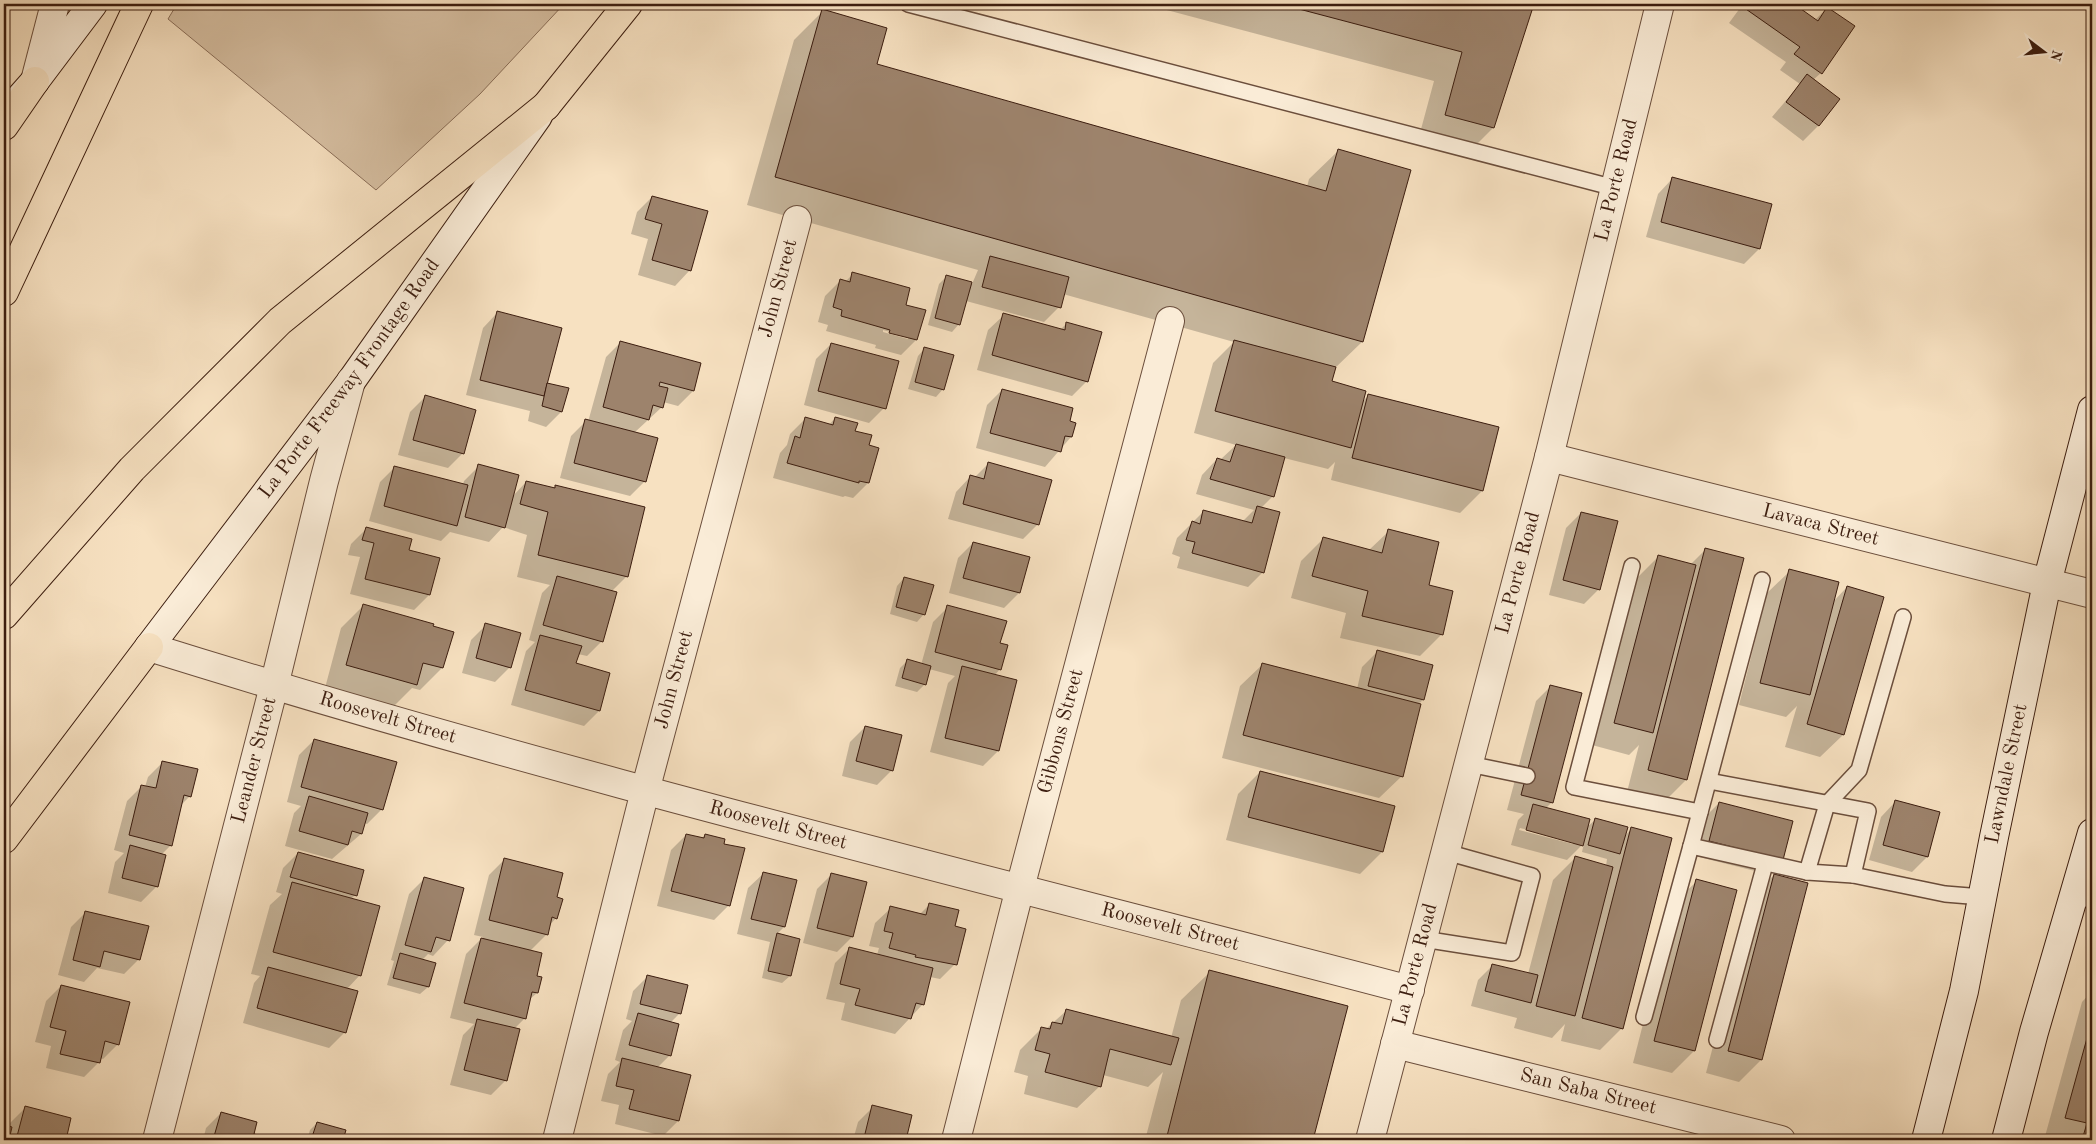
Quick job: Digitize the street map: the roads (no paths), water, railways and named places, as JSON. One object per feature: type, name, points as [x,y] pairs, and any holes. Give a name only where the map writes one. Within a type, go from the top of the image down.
[{"type":"main road","points":[[4,292],[139,4]]},
{"type":"main road","points":[[4,615],[132,469],[280,321],[546,106],[628,4]]},
{"type":"main road","points":[[4,126],[35,81]]},
{"type":"main road","points":[[4,839],[149,647]]},
{"type":"street","points":[[35,81],[55,4]]},
{"type":"street","points":[[4,116],[35,81],[93,4]]},
{"type":"street","name":"La Porte Road","points":[[1370,1140],[1549,457],[1660,4]]},
{"type":"street","name":"La Porte Freeway Frontage Road","points":[[149,647],[352,380],[546,106]]},
{"type":"street","name":"John Street","points":[[557,1140],[646,791],[797,220]]},
{"type":"street","name":"Gibbons Street","points":[[956,1140],[1020,888],[1170,321]]},
{"type":"street","name":"Leander Street","points":[[157,1140],[274,686],[324,481],[352,380]]},
{"type":"street","name":"Lawndale Street","points":[[1926,1140],[1964,991],[2047,583],[2092,410]]},
{"type":"street","name":"Lavaca Street","points":[[1549,457],[2092,594]]},
{"type":"street","name":"Roosevelt Street","points":[[149,647],[274,686],[646,791],[1410,990]]},
{"type":"street","points":[[2006,1140],[2034,1032],[2083,897],[2092,833]]},
{"type":"street","name":"San Saba Street","points":[[1395,1044],[1727,1134],[1782,1140]]},
{"type":"lane","points":[[908,4],[1615,188]]},
{"type":"lane","points":[[1632,566],[1567,785],[1700,812]]},
{"type":"lane","points":[[1644,1017],[1762,580]]},
{"type":"lane","points":[[1807,872],[1827,804],[1859,770],[1903,616]]},
{"type":"lane","points":[[1469,764],[1527,776]]},
{"type":"lane","points":[[1709,780],[1868,811],[1852,875]]},
{"type":"lane","points":[[1691,846],[1764,864],[1807,872],[1852,875],[1945,894],[1982,897]]},
{"type":"lane","points":[[1423,939],[1512,953],[1532,876],[1446,852]]},
{"type":"lane","points":[[1717,1040],[1764,864]]}]
